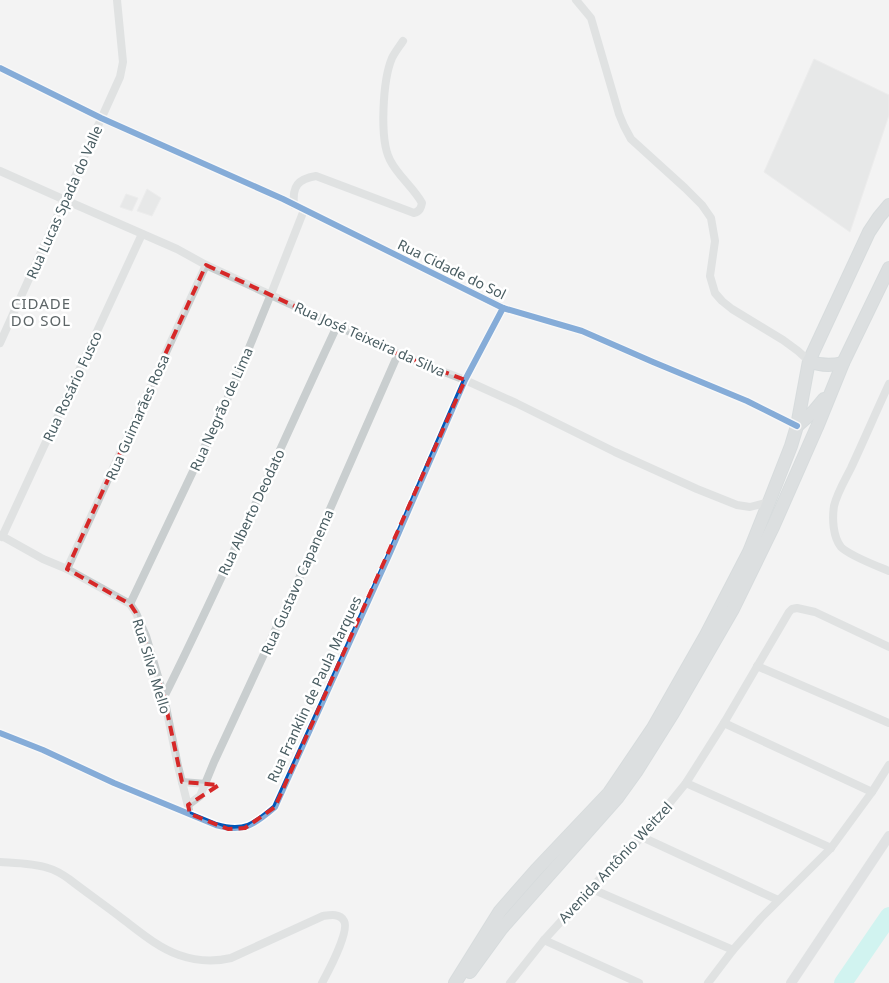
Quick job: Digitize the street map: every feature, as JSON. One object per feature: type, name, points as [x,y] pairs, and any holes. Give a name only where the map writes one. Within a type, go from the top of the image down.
[{"type":"highway","points":[[455,983],[500,911],[609,793],[653,728],[718,613],[749,552],[791,446],[802,404],[809,361],[869,232],[884,219],[889,205]]},
{"type":"highway","points":[[464,983],[502,928],[618,797],[663,731],[733,609],[773,527],[843,363],[889,268]]},
{"type":"highway","points":[[809,361],[828,366],[843,363]]},
{"type":"highway","points":[[797,426],[814,411],[834,385]]},
{"type":"main road","points":[[791,983],[889,836]]},
{"type":"street","name":"Rua Lucas Spada do Valle","points":[[0,343],[120,77],[122,62],[117,0]]},
{"type":"street","points":[[576,0],[591,18],[619,114],[631,139],[685,188],[702,205],[711,218],[714,240],[710,276],[715,292],[732,309],[783,340],[809,361]]},
{"type":"street","points":[[294,205],[295,187],[299,182],[308,177],[316,176],[414,213],[418,212],[421,208],[422,203],[417,194],[395,170],[386,152],[384,139],[383,112],[388,73],[392,58],[403,41]]},
{"type":"street","points":[[0,68],[101,118]]},
{"type":"street","name":"Rua Cidade do Sol","points":[[101,118],[294,205],[504,308],[582,331],[746,401],[797,426]]},
{"type":"street","name":"Rua José Teixeira da Silva","points":[[0,170],[176,249],[206,265],[398,354],[465,380],[656,471],[737,505],[750,507],[770,502]]},
{"type":"street","name":"Rua Negrão de Lima","points":[[130,604],[233,387],[304,210]]},
{"type":"street","name":"Rua Rosário Fusco","points":[[1,536],[142,234]]},
{"type":"street","name":"Rua Guimarães Rosa","points":[[68,569],[206,265]]},
{"type":"street","name":"Rua Franklin de Paula Marques","points":[[0,733],[43,750],[146,797],[216,825],[228,829],[244,828],[258,822],[274,806],[390,553],[465,380],[504,308]]},
{"type":"street","name":"Rua Alberto Deodato","points":[[164,698],[337,326]]},
{"type":"street","name":"Rua Gustavo Capanema","points":[[188,805],[200,796],[206,784],[218,753],[309,557],[398,354]]},
{"type":"street","points":[[889,384],[842,484],[834,506],[835,533],[842,548],[889,571]]},
{"type":"street","name":"Rua Silva Mello","points":[[1,536],[68,569],[130,604],[146,636],[164,698],[190,814]]},
{"type":"street","name":"Avenida Antônio Weitzel","points":[[510,983],[544,940],[617,860],[642,837],[686,783],[724,723],[786,615],[792,609],[797,608],[815,612],[889,648]]},
{"type":"street","points":[[757,666],[889,724]]},
{"type":"street","points":[[724,723],[872,792]]},
{"type":"street","points":[[708,983],[733,950],[778,900],[831,848],[872,792],[889,765]]},
{"type":"street","points":[[182,782],[206,784]]},
{"type":"street","points":[[686,783],[831,848]]},
{"type":"street","points":[[642,837],[778,900]]},
{"type":"street","points":[[0,862],[47,867],[57,871],[160,945],[178,955],[204,961],[220,961],[231,958],[323,916],[341,917],[346,926],[343,939],[322,983]]},
{"type":"street","points":[[592,889],[733,950]]},
{"type":"street","points":[[544,940],[639,983]]},
{"type":"highlighted area","points":[[206,265],[398,354],[465,380],[275,807],[245,828],[228,829],[190,814],[188,805],[219,785],[182,782],[164,697],[136,613],[130,604],[67,569]]},
{"type":"building","points":[[814,59],[889,95],[889,115],[850,232],[764,172]]},
{"type":"building","points":[[147,189],[161,198],[152,216],[137,211]]},
{"type":"building","points":[[126,194],[138,198],[132,211],[120,207]]},
{"type":"waterway","points":[[843,983],[889,916]]},
{"type":"cycle path","points":[[0,68],[101,118],[283,199],[503,308],[582,331],[747,401],[797,426]]},
{"type":"cycle path","points":[[0,733],[216,825],[241,828],[254,823],[268,813],[275,807],[390,553],[465,380],[503,308]]},
{"type":"district","name":"CIDADE DO SOL","points":[[41,312]]}]
